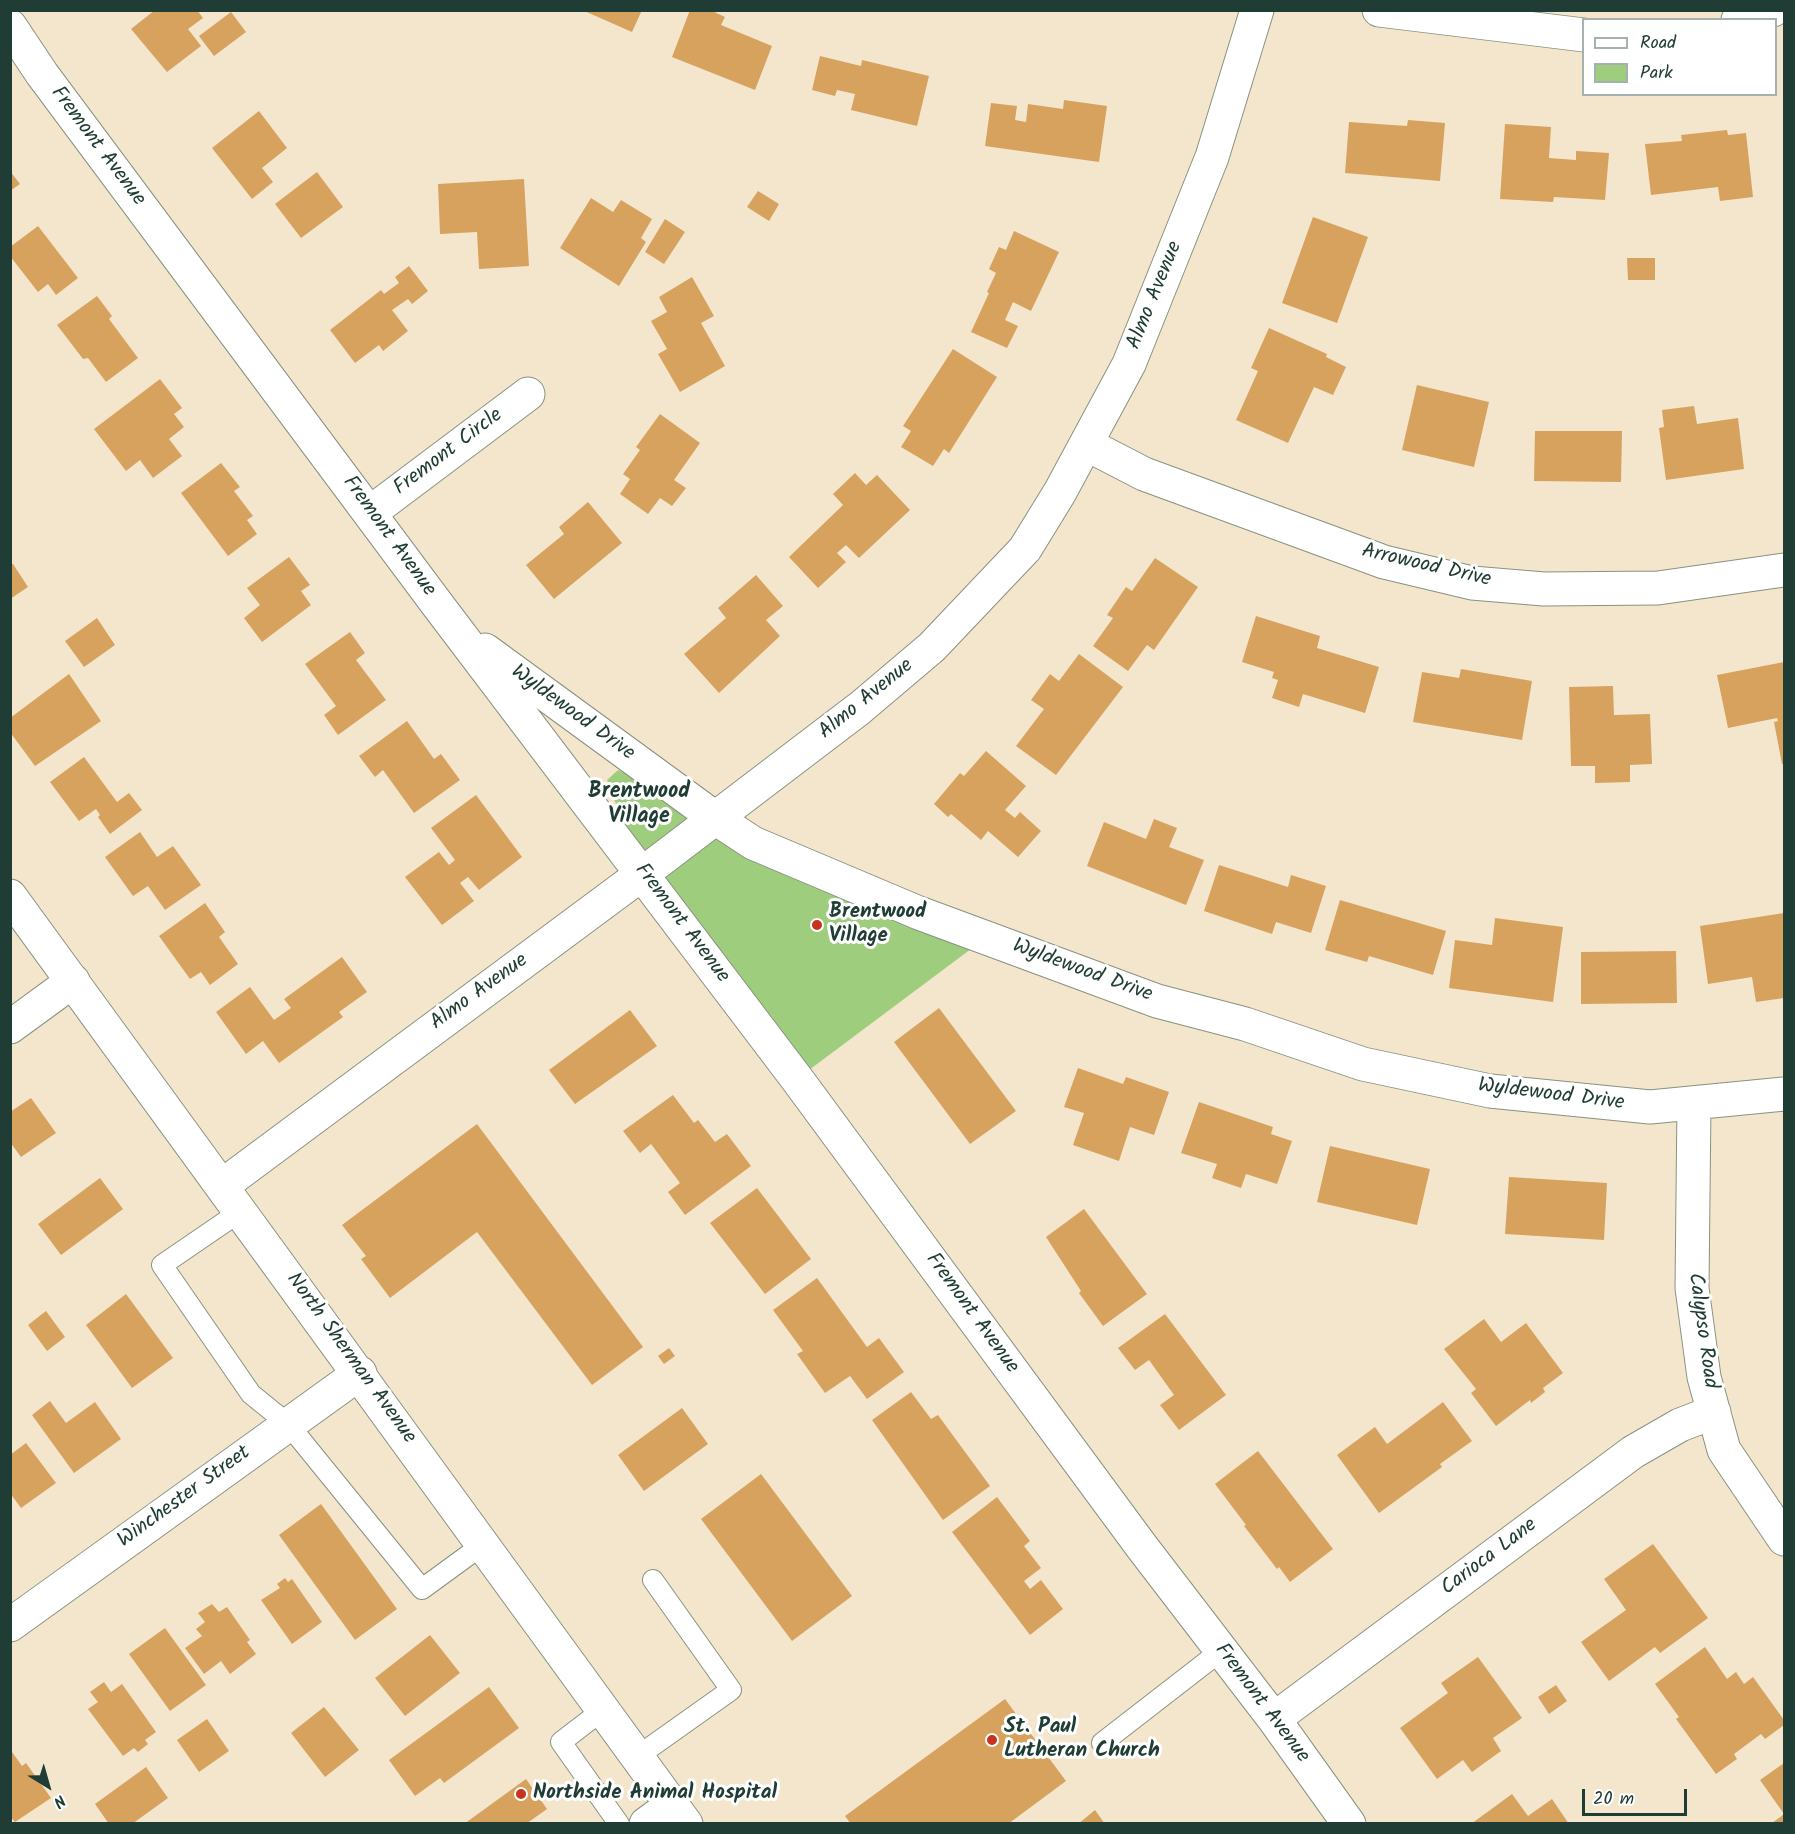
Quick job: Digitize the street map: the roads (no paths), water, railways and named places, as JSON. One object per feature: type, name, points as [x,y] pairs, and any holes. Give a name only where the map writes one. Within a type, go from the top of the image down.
[{"type":"street","points":[[10,25],[27,10]]},
{"type":"street","name":"Almo Avenue","points":[[223,1185],[642,874],[860,708],[932,647],[1025,549],[1129,364],[1212,156],[1257,10]]},
{"type":"street","points":[[1379,10],[1582,35]]},
{"type":"street","points":[[1745,18],[1773,10]]},
{"type":"street","name":"Fremont Avenue","points":[[10,25],[42,74],[371,512],[455,629],[797,1079],[1142,1547],[1274,1719],[1349,1824]]},
{"type":"street","name":"Fremont Circle","points":[[371,512],[528,394]]},
{"type":"street","name":"Arrowood Drive","points":[[1086,444],[1144,474],[1384,562],[1472,583],[1544,589],[1658,588],[1785,570]]},
{"type":"street","name":"Wyldewood Drive","points":[[455,629],[715,819],[753,843],[919,913],[1157,1001],[1245,1024],[1363,1064],[1490,1091],[1650,1107],[1785,1094]]},
{"type":"street","name":"North Sherman Avenue","points":[[10,896],[485,1544],[679,1814]]},
{"type":"street","points":[[10,1027],[73,981]]},
{"type":"street","name":"Calypso Road","points":[[1694,1103],[1692,1288],[1704,1377],[1724,1449],[1785,1539]]},
{"type":"street","name":"Winchester Street","points":[[10,1625],[360,1373]]},
{"type":"street","name":"Carioca Lane","points":[[1274,1719],[1633,1452],[1680,1425],[1714,1412]]},
{"type":"street","points":[[646,1824],[679,1814]]},
{"type":"lane","points":[[241,1211],[162,1265],[251,1394],[288,1424],[422,1589],[485,1544]]},
{"type":"lane","points":[[638,1756],[731,1690],[653,1580]]},
{"type":"lane","points":[[1102,1743],[1222,1650]]},
{"type":"lane","points":[[604,1709],[561,1742],[619,1824]]},
{"type":"place","name":"Brentwood Village","points":[[817,925]]},
{"type":"place","name":"St. Paul Lutheran Church","points":[[992,1740]]},
{"type":"place","name":"Northside Animal Hospital","points":[[521,1794]]},
{"type":"district","name":"Brentwood Village","points":[[639,806]]}]
